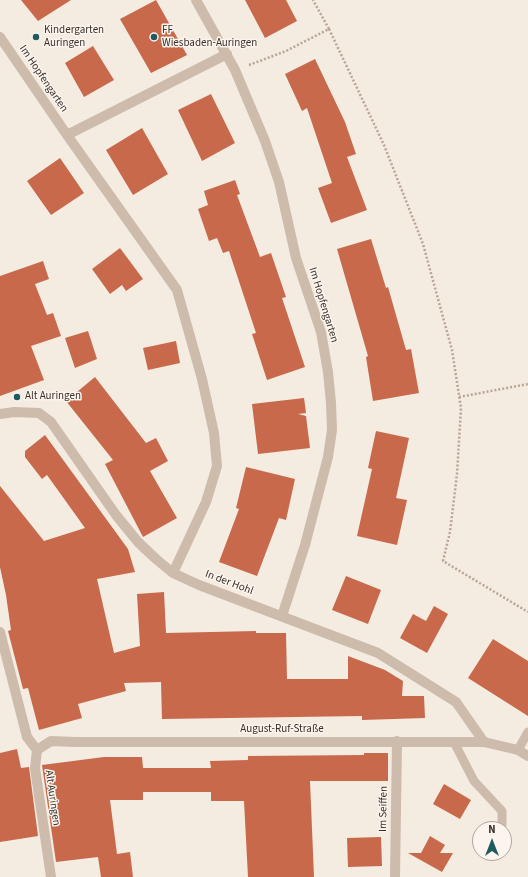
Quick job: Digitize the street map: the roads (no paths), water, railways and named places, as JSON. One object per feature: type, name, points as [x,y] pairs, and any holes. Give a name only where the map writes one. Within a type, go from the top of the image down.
[{"type":"street","name":"Im Hopfengarten","points":[[196,0],[235,70],[265,141],[279,182],[296,258],[321,332],[328,372],[332,430],[328,457],[305,545],[282,616]]},
{"type":"street","name":"Im Hopfengarten","points":[[0,37],[67,135],[177,290],[202,379],[214,433],[217,466],[206,502],[174,573]]},
{"type":"street","points":[[67,135],[227,54]]},
{"type":"street","name":"In der Hohl","points":[[0,414],[14,412],[39,413],[51,422],[116,515],[138,542],[174,573],[199,585],[378,653],[456,702],[484,742]]},
{"type":"street","points":[[0,632],[27,737],[37,750]]},
{"type":"street","name":"August-Ruf-Straße","points":[[37,750],[51,741],[484,742],[518,750],[528,756]]},
{"type":"street","name":"Im Seiffen","points":[[395,877],[397,741]]},
{"type":"street","name":"Alt Auringen","points":[[37,750],[35,768],[51,877]]},
{"type":"lane","points":[[518,750],[528,732]]},
{"type":"lane","points":[[454,742],[474,781],[502,811],[502,821]]},
{"type":"place","name":"Kindergarten Auringen","points":[[36,37]]},
{"type":"place","name":"FF Wiesbaden-Auringen","points":[[154,37]]},
{"type":"place","name":"Alt Auringen","points":[[17,397]]}]
